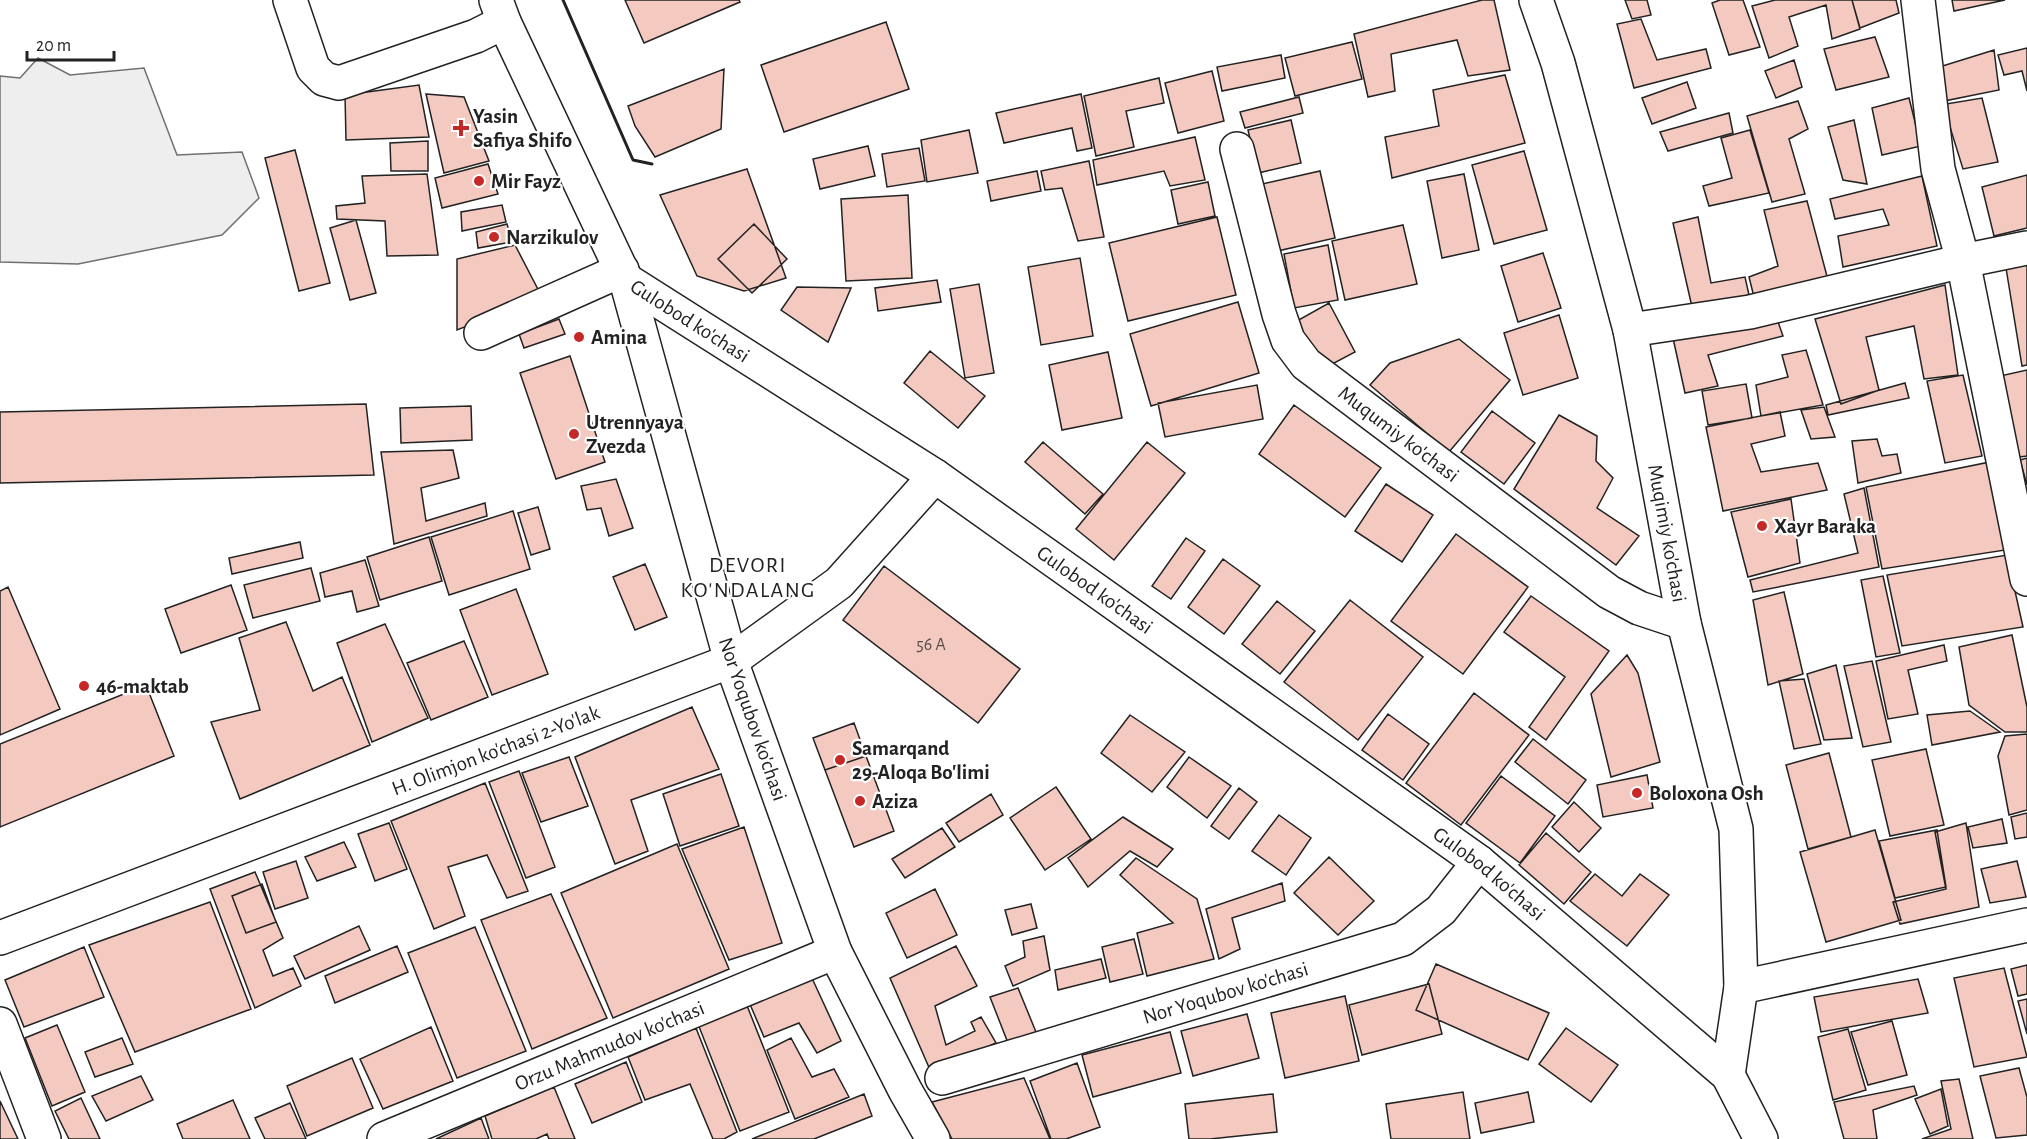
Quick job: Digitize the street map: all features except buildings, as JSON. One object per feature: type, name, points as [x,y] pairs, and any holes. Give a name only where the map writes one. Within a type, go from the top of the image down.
[{"type":"main road","points":[[290,0],[314,68],[324,79],[339,83],[476,36],[500,11]]},
{"type":"main road","name":"Muqimiy ko'chasi","points":[[1536,0],[1558,63],[1630,330],[1684,623],[1736,829],[1741,987],[1728,1075]]},
{"type":"main road","points":[[1918,0],[1938,168],[1963,261],[2027,579]]},
{"type":"main road","name":"Gulobod ko'chasi","points":[[500,11],[624,275],[934,476],[1479,862],[1728,1075],[1761,1139]]},
{"type":"main road","name":"Muqumiy ko'chasi","points":[[1237,149],[1279,314],[1288,340],[1306,364],[1609,592],[1640,608],[1684,623]]},
{"type":"main road","points":[[1630,330],[1750,312],[2027,248]]},
{"type":"main road","points":[[481,333],[624,275]]},
{"type":"main road","name":"Nor Yoqubov ko'chasi","points":[[624,275],[731,661],[835,952],[905,1090],[933,1139]]},
{"type":"main road","name":"H. Olimjon ko'chasi 2-Yo'lak","points":[[0,938],[731,661],[839,583],[934,476]]},
{"type":"main road","name":"Nor Yoqubov ko'chasi","points":[[942,1077],[1403,939],[1441,910],[1479,862]]},
{"type":"main road","points":[[1741,987],[2027,925]]},
{"type":"main road","name":"Orzu Mahmudov ko'chasi","points":[[384,1139],[835,952]]},
{"type":"main road","points":[[0,1024],[44,1139]]},
{"type":"shaded area","points":[[38,58],[70,75],[144,68],[177,155],[242,152],[259,198],[222,235],[78,264],[0,262],[0,76],[20,78]]},
{"type":"wall","points":[[563,0],[633,160],[652,164]]},
{"type":"place","name":"Yasin Safiya Shifo","points":[[461,128]]},
{"type":"place","name":"Mir Fayz","points":[[479,181]]},
{"type":"place","name":"Narzikulov","points":[[494,237]]},
{"type":"place","name":"Amina","points":[[579,337]]},
{"type":"place","name":"Utrennyaya Zvezda","points":[[574,434]]},
{"type":"place","name":"Xayr Baraka","points":[[1762,526]]},
{"type":"place","name":"46-maktab","points":[[84,686]]},
{"type":"place","name":"Samarqand 29-Aloqa Bo'limi","points":[[840,760]]},
{"type":"place","name":"Boloxona Osh","points":[[1637,793]]},
{"type":"place","name":"Aziza","points":[[860,801]]},
{"type":"district","name":"DEVORI KO'NDALANG","points":[[748,576]]}]
